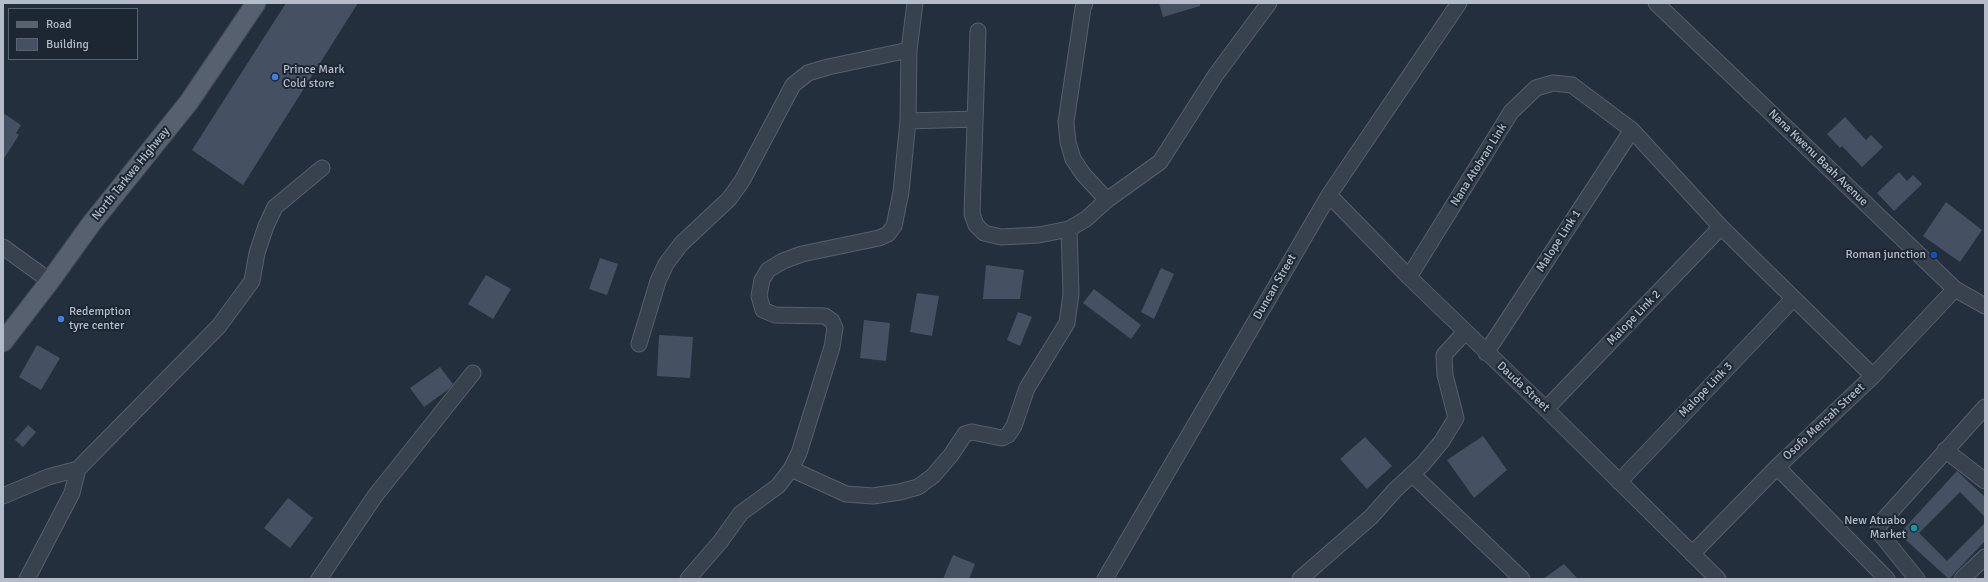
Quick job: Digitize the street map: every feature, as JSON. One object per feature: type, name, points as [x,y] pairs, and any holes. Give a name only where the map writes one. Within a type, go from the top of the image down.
[{"type":"main road","name":"North Tarkwa Highway","points":[[3,342],[50,281],[91,224],[189,102],[256,3]]},
{"type":"street","points":[[688,579],[720,542],[741,512],[778,486],[791,469],[799,453],[832,347],[835,328],[832,321],[825,316],[775,314],[763,310],[759,296],[762,280],[768,270],[802,254],[879,238],[888,234],[894,226],[902,192],[908,120],[909,50],[915,3]]},
{"type":"street","points":[[1085,3],[1066,122],[1068,142],[1073,159],[1083,174],[1107,200]]},
{"type":"street","points":[[978,32],[972,214],[976,226],[984,233],[1001,237],[1039,235],[1069,229],[1086,219],[1107,200],[1160,162],[1215,76],[1269,3]]},
{"type":"street","name":"Duncan Street","points":[[1105,579],[1329,195],[1459,3]]},
{"type":"street","name":"Nana Kwenu Baah Avenue","points":[[1656,3],[1955,289],[1985,306]]},
{"type":"street","points":[[639,344],[658,281],[666,264],[681,244],[730,199],[742,181],[792,85],[808,73],[828,66],[909,50]]},
{"type":"street","name":"Nana Atobran Link","points":[[1409,277],[1511,112],[1536,88],[1554,83],[1572,85],[1632,130]]},
{"type":"street","points":[[908,120],[975,119]]},
{"type":"street","points":[[1632,130],[1721,227],[1873,376]]},
{"type":"street","name":"Malope Link 1","points":[[1486,353],[1632,130]]},
{"type":"street","points":[[27,579],[72,493],[78,469],[219,326],[252,281],[257,253],[266,226],[275,208],[322,168]]},
{"type":"street","name":"Dauda Street","points":[[1329,195],[1409,277],[1486,353],[1546,409],[1718,579]]},
{"type":"street","name":"Malope Link 2","points":[[1546,409],[1721,227]]},
{"type":"street","points":[[791,469],[846,494],[873,496],[900,492],[918,487],[933,476],[951,455],[965,434],[972,432],[1002,438],[1008,435],[1014,426],[1027,388],[1067,323],[1071,294],[1069,229]]},
{"type":"street","points":[[4,249],[50,281]]},
{"type":"street","name":"Osofo Mensah Street","points":[[1692,554],[1776,467],[1873,376],[1955,289]]},
{"type":"street","name":"Malope Link 3","points":[[1619,482],[1793,299]]},
{"type":"street","points":[[1300,579],[1371,517],[1395,490],[1423,464],[1442,441],[1456,418],[1445,375],[1444,355],[1465,332]]},
{"type":"street","points":[[318,579],[375,496],[473,373]]},
{"type":"street","points":[[1917,579],[1878,531],[1879,525],[1985,407]]},
{"type":"street","points":[[1946,450],[1985,481]]},
{"type":"street","points":[[1776,467],[1887,579]]},
{"type":"street","points":[[3,496],[48,476],[78,469]]},
{"type":"street","points":[[1412,474],[1522,579]]},
{"type":"street","points":[[1962,579],[1985,557]]},
{"type":"building","name":"Prince Mark Cold store","points":[[286,3],[358,3],[243,185],[192,150]]},
{"type":"building","points":[[1159,3],[1200,3],[1200,6],[1163,17]]},
{"type":"building","points":[[3,113],[21,125],[16,133],[19,135],[3,160]]},
{"type":"building","points":[[1845,117],[1866,140],[1871,135],[1883,147],[1862,167],[1842,146],[1840,148],[1827,134]]},
{"type":"building","points":[[1899,172],[1907,181],[1913,175],[1922,184],[1894,211],[1877,193]]},
{"type":"building","points":[[1946,202],[1982,230],[1960,262],[1923,236]]},
{"type":"building","points":[[600,258],[618,264],[607,295],[589,289]]},
{"type":"building","points":[[986,265],[1024,270],[1020,299],[983,299]]},
{"type":"building","points":[[1161,268],[1174,274],[1154,319],[1141,312]]},
{"type":"building","points":[[486,275],[511,289],[493,319],[468,304]]},
{"type":"building","points":[[1094,289],[1141,325],[1131,339],[1083,303]]},
{"type":"building","points":[[917,293],[939,296],[932,336],[910,332]]},
{"type":"building","points":[[1018,312],[1032,317],[1020,346],[1007,340]]},
{"type":"building","points":[[864,320],[890,323],[886,361],[860,358]]},
{"type":"building","points":[[659,335],[693,337],[690,378],[657,376]]},
{"type":"building","points":[[37,345],[60,358],[41,390],[19,377]]},
{"type":"building","points":[[440,367],[453,384],[449,389],[424,407],[410,388]]},
{"type":"building","points":[[28,425],[36,432],[23,447],[15,440]]},
{"type":"building","points":[[1483,436],[1507,470],[1474,498],[1447,460]]},
{"type":"building","points":[[1365,437],[1392,466],[1367,489],[1340,459]]},
{"type":"building","name":"New Atuabo Market","points":[[1957,471],[1985,497],[1985,517],[1960,492],[1919,533],[1947,561],[1985,523],[1985,541],[1949,579],[1899,534]]},
{"type":"building","points":[[288,498],[313,518],[290,548],[264,528]]},
{"type":"building","points":[[953,555],[975,564],[969,579],[943,579]]},
{"type":"building","points":[[1564,564],[1578,579],[1543,579]]},
{"type":"place","name":"Prince Mark Cold store","points":[[275,77]]},
{"type":"place","name":"Roman junction","points":[[1934,255]]},
{"type":"place","name":"Redemption tyre center","points":[[61,319]]},
{"type":"place","name":"New Atuabo Market","points":[[1914,528]]}]
